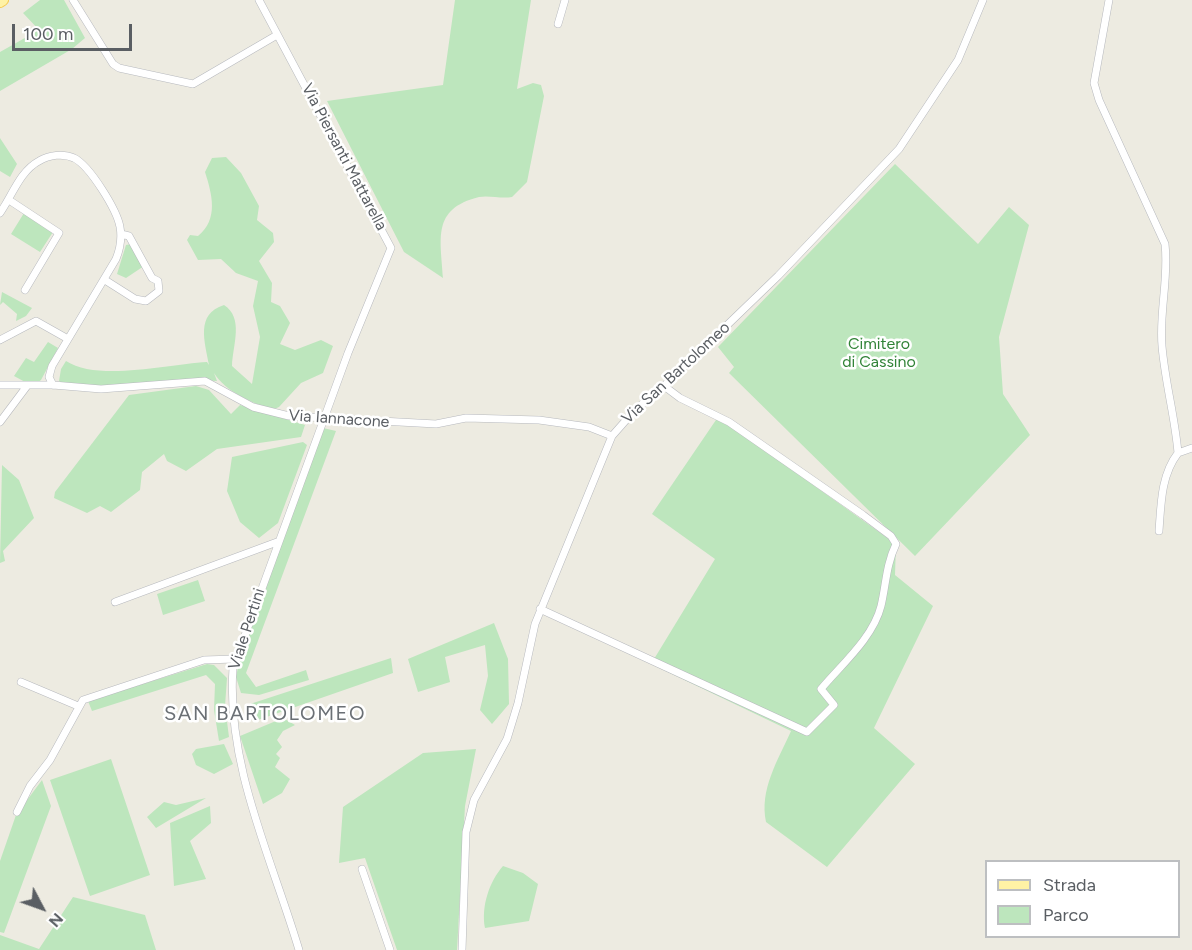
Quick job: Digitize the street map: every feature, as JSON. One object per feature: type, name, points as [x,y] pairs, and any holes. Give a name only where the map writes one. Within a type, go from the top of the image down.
[{"type":"street","points":[[74,0],[113,64],[119,68],[185,85],[204,79],[277,35]]},
{"type":"street","name":"Via Piersanti Mattarella","points":[[259,0],[391,248],[324,418]]},
{"type":"street","points":[[558,24],[565,0]]},
{"type":"street","name":"Via San Bartolomeo","points":[[462,950],[466,832],[474,800],[507,740],[540,609],[612,436],[635,410],[664,386],[778,276],[899,149],[958,60],[983,0]]},
{"type":"street","points":[[1109,0],[1094,83],[1106,116],[1165,244],[1167,263],[1161,316],[1162,348],[1175,418],[1178,453]]},
{"type":"street","points":[[1,209],[33,164],[53,155],[74,158],[87,168],[114,209],[121,234],[116,259],[68,339],[50,374],[53,385]]},
{"type":"street","points":[[9,200],[60,234],[24,290]]},
{"type":"street","points":[[105,280],[135,299],[146,301],[159,291],[158,281],[152,278],[129,236],[121,234]]},
{"type":"street","points":[[0,339],[36,321],[68,339]]},
{"type":"street","name":"Via Iannacone","points":[[0,386],[53,385],[101,389],[205,381],[266,412],[324,418],[359,418],[436,424],[466,418],[564,422],[589,427],[612,436]]},
{"type":"street","points":[[0,422],[27,386]]},
{"type":"street","points":[[540,609],[807,732],[834,705],[821,689],[866,636],[881,607],[888,561],[896,544],[891,536],[863,515],[729,422],[680,398],[664,386]]},
{"type":"street","name":"Viale Pertini","points":[[299,950],[239,759],[232,712],[235,659],[324,418]]},
{"type":"street","points":[[1159,531],[1162,490],[1172,461],[1178,453],[1192,448]]},
{"type":"street","points":[[115,602],[277,542]]},
{"type":"street","points":[[17,812],[30,786],[50,760],[83,700],[204,660],[235,659]]},
{"type":"street","points":[[21,682],[78,706]]},
{"type":"street","points":[[362,869],[390,950]]},
{"type":"green space","points":[[40,0],[64,0],[85,38],[72,49],[0,91],[0,52],[39,30],[23,13]]},
{"type":"green space","points":[[455,0],[531,0],[517,89],[533,83],[541,85],[544,96],[527,182],[512,197],[479,197],[453,209],[442,227],[443,278],[404,252],[327,101],[443,85]]},
{"type":"green space","points":[[0,138],[17,164],[10,177],[0,171]]},
{"type":"green space","points":[[226,157],[241,173],[259,206],[257,220],[273,233],[274,242],[259,261],[272,283],[271,302],[280,306],[290,323],[280,344],[295,350],[321,340],[333,346],[323,373],[301,383],[279,407],[272,410],[232,391],[214,373],[217,381],[198,380],[129,387],[63,384],[59,381],[61,369],[66,361],[80,367],[115,371],[207,362],[209,365],[204,338],[205,322],[215,309],[224,305],[230,310],[236,324],[232,366],[252,384],[260,337],[253,306],[258,281],[236,273],[221,259],[198,260],[187,240],[190,235],[198,236],[209,222],[212,206],[205,172],[212,158]]},
{"type":"green space","name":"Cimitero di Cassino","points":[[895,164],[978,244],[1009,207],[1029,225],[999,337],[1003,394],[1030,435],[915,556],[729,373],[734,367],[718,347]]},
{"type":"green space","points":[[24,213],[53,232],[40,252],[11,234]]},
{"type":"green space","points":[[131,244],[144,266],[126,278],[117,274],[126,245]]},
{"type":"green space","points":[[2,292],[32,308],[26,316],[16,321],[17,314],[3,302],[0,305]]},
{"type":"green space","points":[[48,342],[58,348],[41,380],[37,383],[27,383],[14,376],[26,358],[34,362]]},
{"type":"green space","points":[[196,386],[209,390],[231,414],[240,405],[305,425],[301,437],[217,449],[186,471],[167,461],[164,454],[142,472],[140,490],[111,512],[100,506],[87,513],[54,498],[55,492],[129,395]]},
{"type":"green space","points":[[718,417],[896,544],[895,575],[933,606],[874,728],[915,764],[827,867],[766,822],[767,787],[791,731],[651,664],[715,559],[652,514]]},
{"type":"green space","points":[[323,428],[336,431],[246,673],[256,687],[306,670],[309,680],[259,695],[241,693],[236,677],[241,653]]},
{"type":"green space","points":[[303,442],[307,445],[278,523],[259,538],[240,522],[227,491],[232,457]]},
{"type":"green space","points":[[2,465],[19,480],[34,518],[3,551],[5,561],[0,563]]},
{"type":"green space","points":[[198,580],[205,601],[163,615],[157,594]]},
{"type":"green space","points":[[494,623],[508,659],[509,704],[492,724],[480,710],[488,676],[485,645],[445,657],[450,682],[418,692],[408,659]]},
{"type":"green space","points":[[391,658],[393,673],[255,721],[250,704]]},
{"type":"green space","points":[[207,664],[214,665],[227,678],[225,706],[229,737],[219,741],[214,710],[215,684],[206,675],[92,711],[88,701]]},
{"type":"green space","points":[[283,718],[295,725],[283,731],[277,740],[282,747],[276,754],[280,758],[275,767],[290,779],[282,793],[263,804],[240,736]]},
{"type":"green space","points":[[224,744],[233,764],[214,774],[196,765],[192,754],[196,749]]},
{"type":"green space","points":[[476,749],[465,806],[457,950],[397,950],[365,858],[339,863],[343,807],[423,753]]},
{"type":"green space","points":[[111,759],[150,875],[90,896],[50,780]]},
{"type":"green space","points":[[42,780],[51,806],[4,933],[0,932],[0,861],[16,815]]},
{"type":"green space","points":[[206,798],[156,828],[147,817],[164,802],[176,805]]},
{"type":"green space","points":[[210,806],[211,823],[190,841],[206,879],[174,886],[170,823]]},
{"type":"green space","points":[[503,866],[523,873],[538,884],[529,921],[485,928],[484,912],[487,895]]},
{"type":"green space","points":[[73,897],[145,915],[156,950],[0,950],[0,935],[39,949]]},
{"type":"district","name":"SAN BARTOLOMEO","points":[[265,714]]}]
